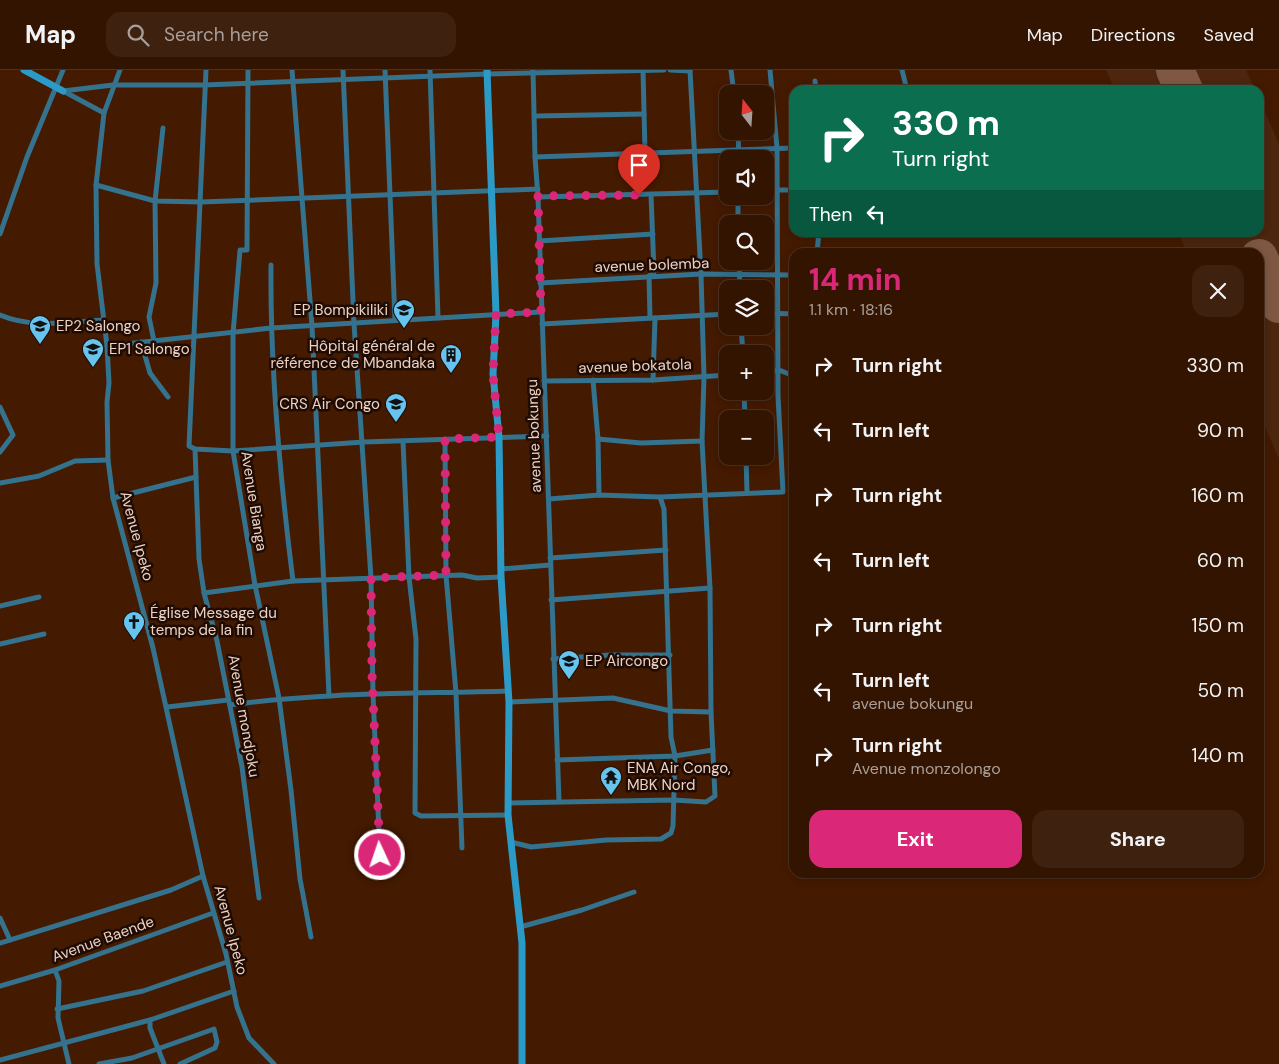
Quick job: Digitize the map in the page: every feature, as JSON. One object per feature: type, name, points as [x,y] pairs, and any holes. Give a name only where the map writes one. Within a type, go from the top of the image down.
[{"type":"street","points":[[24,70],[54,88],[104,113]]},
{"type":"street","points":[[0,234],[54,88],[63,70]]},
{"type":"street","name":"Avenue Ipeko","points":[[120,70],[104,113],[96,185],[97,264],[107,346],[109,383],[107,402],[108,460],[113,498],[141,596],[167,706],[203,876],[228,962],[237,1008],[249,1038],[274,1064]]},
{"type":"street","points":[[194,337],[206,70]]},
{"type":"street","name":"Avenue Bianga","points":[[248,70],[245,200],[247,250],[240,250],[232,334],[233,451],[255,585],[278,698],[298,844],[300,879],[311,937]]},
{"type":"street","points":[[292,70],[312,326],[329,696]]},
{"type":"street","points":[[343,70],[350,196],[354,324],[364,442],[371,578],[373,694],[380,855]]},
{"type":"street","points":[[385,70],[395,320]]},
{"type":"street","points":[[63,91],[113,85],[204,85],[385,79],[430,73],[664,70]]},
{"type":"street","points":[[508,803],[673,800],[706,802],[714,796],[710,588],[703,495],[704,377],[701,274],[690,71],[670,70]]},
{"type":"street","points":[[731,70],[733,85]]},
{"type":"street","points":[[549,499],[598,495],[660,496],[783,492],[777,313],[777,148],[770,70]]},
{"type":"street","points":[[902,70],[905,85]]},
{"type":"street","points":[[643,71],[645,152]]},
{"type":"street","points":[[487,72],[496,314],[493,374],[499,437],[501,578],[509,702],[508,815],[522,943],[522,1064]]},
{"type":"street","name":"avenue bokungu","points":[[534,72],[535,157],[538,189],[554,701],[559,801]]},
{"type":"street","points":[[430,73],[438,318]]},
{"type":"street","points":[[815,81],[815,85]]},
{"type":"street","points":[[536,116],[644,114]]},
{"type":"street","points":[[154,341],[149,317],[156,283],[155,201],[163,128]]},
{"type":"street","points":[[739,140],[740,150],[789,148]]},
{"type":"street","points":[[535,157],[719,150]]},
{"type":"street","points":[[96,185],[155,201],[201,202],[390,193],[434,194],[538,189]]},
{"type":"street","points":[[777,190],[789,190]]},
{"type":"street","points":[[538,196],[719,192]]},
{"type":"street","points":[[651,195],[654,272],[649,276],[653,318],[653,380]]},
{"type":"street","points":[[539,241],[653,234]]},
{"type":"street","points":[[271,266],[270,328],[283,504],[293,581]]},
{"type":"street","points":[[739,270],[739,280]]},
{"type":"street","name":"avenue bolemba","points":[[540,283],[701,274],[789,275]]},
{"type":"street","points":[[107,346],[232,334],[270,328],[541,312]]},
{"type":"street","points":[[777,313],[789,314]]},
{"type":"street","points":[[542,324],[719,314]]},
{"type":"street","points":[[0,315],[26,322],[43,324],[104,320]]},
{"type":"street","name":"Avenue mondjoku","points":[[194,337],[189,444],[195,449],[197,530],[204,592],[217,641],[242,767],[259,898]]},
{"type":"street","points":[[141,342],[150,373],[168,397]]},
{"type":"street","points":[[774,371],[778,370],[789,374]]},
{"type":"street","name":"avenue bokatola","points":[[544,381],[653,380],[719,376]]},
{"type":"street","points":[[593,380],[598,439],[598,495]]},
{"type":"street","points":[[0,407],[13,436],[0,452]]},
{"type":"street","points":[[195,449],[233,451],[364,442],[547,436]]},
{"type":"street","points":[[445,439],[446,575],[456,693],[462,848]]},
{"type":"street","points":[[598,439],[641,442],[702,441]]},
{"type":"street","points":[[402,442],[409,577],[416,639],[415,813],[421,816],[508,815]]},
{"type":"street","points":[[0,483],[39,476],[75,462],[108,460]]},
{"type":"street","points":[[746,465],[747,492]]},
{"type":"street","points":[[113,498],[196,477]]},
{"type":"street","points":[[511,842],[531,846],[606,840],[661,839],[668,837],[674,826],[674,756],[671,737],[666,550],[664,509],[660,496]]},
{"type":"street","points":[[550,558],[666,550]]},
{"type":"street","points":[[501,569],[550,565]]},
{"type":"street","points":[[204,592],[323,579],[446,575],[501,578]]},
{"type":"street","points":[[551,600],[710,588]]},
{"type":"street","points":[[0,606],[39,597]]},
{"type":"street","points":[[0,644],[44,634]]},
{"type":"street","points":[[553,659],[610,655],[670,655]]},
{"type":"street","points":[[167,706],[278,698],[415,692],[508,691]]},
{"type":"street","points":[[509,702],[613,698],[671,711],[711,712]]},
{"type":"street","points":[[557,760],[674,756],[713,750]]},
{"type":"street","points":[[0,943],[171,890],[203,876]]},
{"type":"street","points":[[520,926],[582,910],[634,892]]},
{"type":"street","name":"Avenue Baende","points":[[0,986],[55,970],[213,913]]},
{"type":"street","points":[[0,918],[10,940]]},
{"type":"street","points":[[57,1009],[143,991],[228,962]]},
{"type":"street","points":[[55,970],[60,981],[57,1009],[63,1044],[69,1064]]},
{"type":"street","points":[[0,1060],[150,1020],[234,991]]},
{"type":"street","points":[[150,1020],[164,1064]]},
{"type":"street","points":[[99,1064],[132,1058],[214,1029],[217,1042],[215,1048],[180,1064]]},
{"type":"shaded area","points":[[1106,70],[1246,70],[1253,85],[1113,85]]},
{"type":"shaded area","points":[[1264,110],[1279,144],[1279,459],[1264,424],[1264,248],[1185,248],[1180,237],[1264,237]]},
{"type":"runway","points":[[1175,70],[1182,85]]},
{"type":"runway","points":[[1264,270],[1279,304]]},
{"type":"place","name":"EP Bompikiliki","points":[[404,329]]},
{"type":"place","name":"EP2 Salongo","points":[[40,345]]},
{"type":"place","name":"EP1 Salongo","points":[[93,368]]},
{"type":"place","name":"Hôpital général de référence de Mbandaka","points":[[451,374]]},
{"type":"place","name":"CRS Air Congo","points":[[396,423]]},
{"type":"place","name":"Église Message du temps de la fin","points":[[134,641]]},
{"type":"place","name":"EP Aircongo","points":[[569,680]]},
{"type":"place","name":"ENA Air Congo, MBK Nord","points":[[611,796]]},
{"type":"route","points":[[380,855],[372,674],[371,578],[446,575],[445,439],[499,437],[493,374],[496,314],[541,312],[538,196],[639,195]]}]
